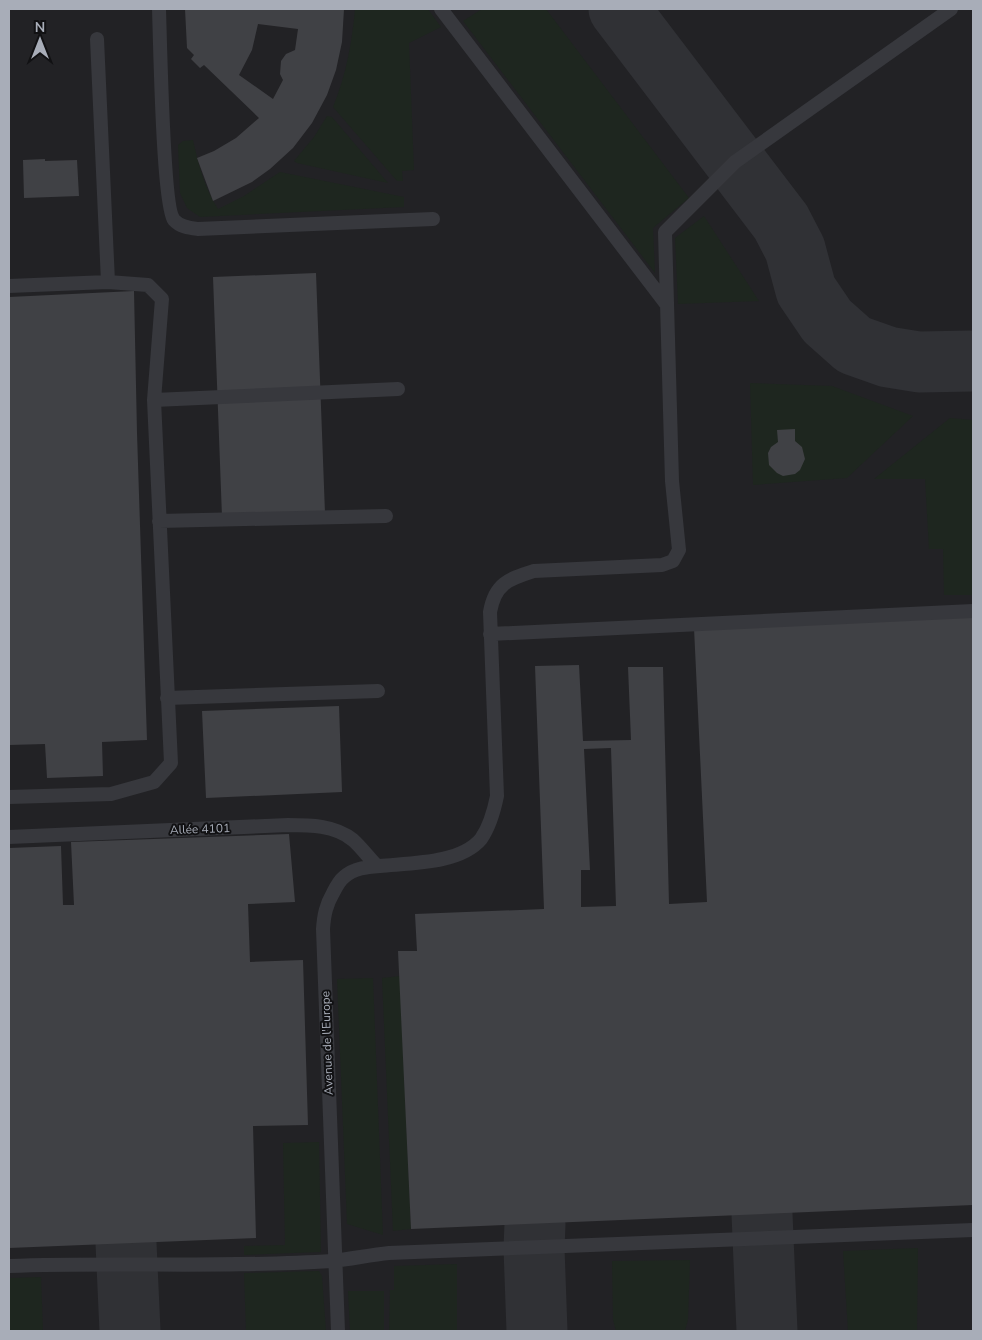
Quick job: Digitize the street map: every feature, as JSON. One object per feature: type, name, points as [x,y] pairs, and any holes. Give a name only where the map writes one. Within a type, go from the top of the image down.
[{"type":"lane","points":[[159,9],[169,210],[174,220],[185,227],[198,229],[434,219]]},
{"type":"lane","points":[[441,9],[667,305]]},
{"type":"lane","points":[[951,9],[735,162],[665,232],[672,480],[679,550],[673,561],[662,565],[534,570],[517,576],[501,585],[492,598],[490,634],[973,611]]},
{"type":"lane","points":[[98,39],[108,282]]},
{"type":"lane","points":[[9,286],[108,282],[148,285],[162,299],[154,400],[171,763],[154,782],[111,794],[9,797]]},
{"type":"lane","points":[[154,400],[398,389]]},
{"type":"lane","points":[[159,521],[386,516]]},
{"type":"lane","name":"Avenue de l'Europe","points":[[338,1331],[334,1261],[324,912],[336,887],[344,876],[356,870],[377,866],[425,861],[458,855],[480,839],[489,825],[497,796],[490,634]]},
{"type":"lane","points":[[168,698],[378,691]]},
{"type":"lane","name":"Allée 4101","points":[[9,837],[288,825],[311,826],[331,829],[352,839],[377,866]]},
{"type":"lane","points":[[9,1266],[244,1265],[334,1261],[389,1253],[973,1230]]},
{"type":"shaded area","points":[[9,9],[973,9],[973,1331],[9,1331]]},
{"type":"shaded area","points":[[355,9],[428,9],[441,27],[409,43],[414,170],[402,171],[403,181],[397,181],[333,107],[348,59]]},
{"type":"shaded area","points":[[482,9],[546,9],[689,198],[653,228],[655,273],[463,21]]},
{"type":"shaded area","points":[[327,116],[332,117],[388,183],[294,161],[314,137]]},
{"type":"shaded area","points":[[193,140],[202,176],[218,209],[244,196],[280,172],[404,197],[404,207],[200,217],[187,208],[180,193],[178,145],[183,141]]},
{"type":"shaded area","points":[[704,216],[759,301],[678,304],[675,238]]},
{"type":"shaded area","points":[[750,383],[832,386],[913,416],[847,478],[753,485]]},
{"type":"shaded area","points":[[950,418],[973,420],[973,595],[944,595],[943,549],[929,549],[925,479],[874,479]]},
{"type":"shaded area","points":[[400,976],[411,1229],[393,1231],[382,978]]},
{"type":"shaded area","points":[[373,978],[383,1235],[347,1224],[337,979]]},
{"type":"shaded area","points":[[319,1142],[321,1252],[244,1255],[244,1246],[285,1245],[283,1143]]},
{"type":"shaded area","points":[[918,1248],[917,1331],[848,1331],[843,1251]]},
{"type":"shaded area","points":[[690,1260],[688,1320],[685,1331],[616,1331],[613,1320],[612,1261]]},
{"type":"shaded area","points":[[457,1264],[457,1331],[389,1331],[390,1290],[394,1290],[394,1266]]},
{"type":"shaded area","points":[[319,1271],[322,1276],[326,1331],[246,1331],[244,1273]]},
{"type":"shaded area","points":[[41,1277],[43,1331],[9,1331],[9,1278]]},
{"type":"shaded area","points":[[348,1291],[384,1291],[384,1331],[350,1331]]},
{"type":"building","points":[[185,9],[344,9],[342,42],[336,70],[327,95],[312,123],[293,148],[270,169],[252,182],[213,201],[197,158],[214,151],[236,138],[259,118],[204,65],[200,68],[191,59],[194,55],[187,48]],"holes":[[[258,24],[298,29],[295,50],[286,54],[281,61],[280,74],[283,80],[273,99],[239,75],[252,50]]]},
{"type":"building","points":[[45,159],[45,161],[77,160],[79,196],[24,198],[23,160]]},
{"type":"building","points":[[316,273],[325,513],[222,517],[213,277]]},
{"type":"building","points":[[134,291],[147,740],[102,742],[103,776],[47,778],[45,744],[9,745],[9,297]]},
{"type":"building","points":[[795,429],[795,441],[802,447],[805,459],[800,470],[795,474],[783,476],[769,465],[768,453],[771,447],[778,442],[777,430]]},
{"type":"building","points":[[973,616],[973,1205],[411,1229],[398,951],[417,951],[415,914],[544,909],[535,666],[579,665],[583,741],[631,740],[628,667],[663,667],[669,904],[707,902],[694,628]],"holes":[[[611,748],[616,906],[581,907],[581,870],[590,870],[584,749]]]},
{"type":"building","points":[[339,706],[342,792],[206,798],[202,711]]},
{"type":"building","points":[[289,834],[295,902],[248,904],[250,962],[303,960],[308,1125],[253,1126],[256,1238],[9,1248],[9,848],[61,846],[63,905],[74,905],[71,842]]},
{"type":"taxiway","points":[[619,9],[781,222],[795,249],[806,290],[827,321],[854,345],[888,357],[919,362],[973,361]]},
{"type":"taxiway","points":[[762,1214],[767,1331]]},
{"type":"taxiway","points":[[535,1224],[537,1331]]},
{"type":"taxiway","points":[[126,1243],[130,1331]]}]
